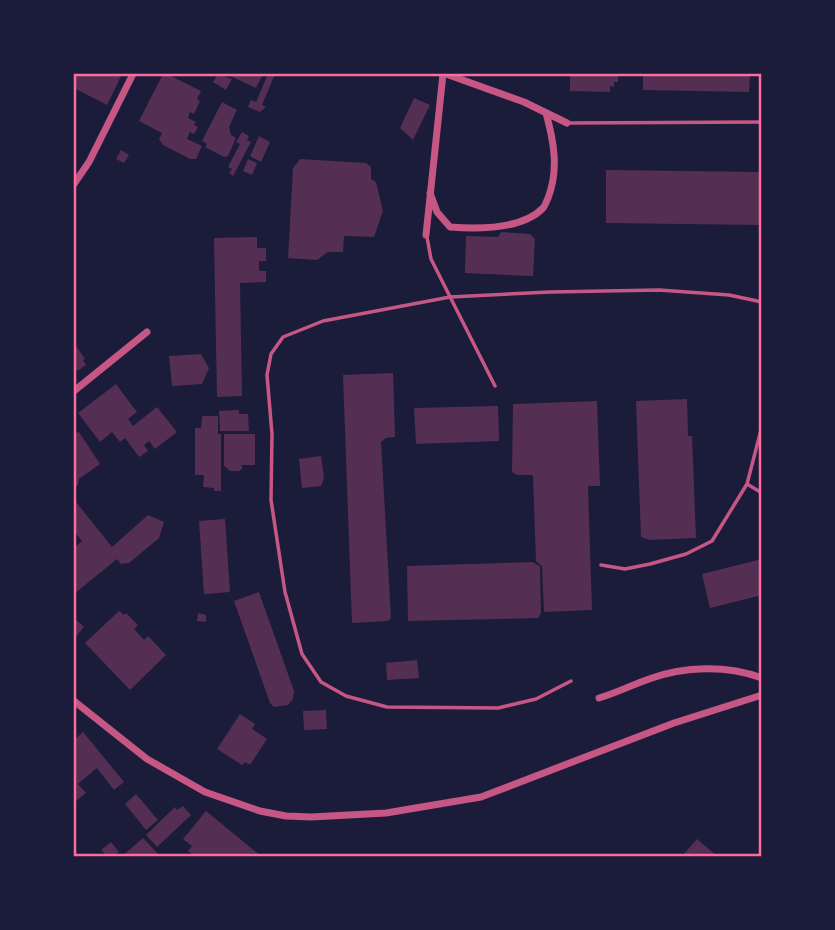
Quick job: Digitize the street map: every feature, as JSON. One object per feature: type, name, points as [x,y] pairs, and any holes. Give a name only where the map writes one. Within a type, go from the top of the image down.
[{"type":"street","points":[[75,181],[95,150],[133,74]]},
{"type":"street","points":[[426,235],[444,74],[524,102],[567,123]]},
{"type":"street","points":[[430,193],[437,212],[450,227],[479,230],[518,223],[544,207],[554,180],[554,142],[546,113]]},
{"type":"street","points":[[74,391],[147,332]]},
{"type":"street","points":[[599,698],[652,678],[685,670],[725,670],[761,678]]},
{"type":"street","points":[[74,701],[146,759],[205,792],[260,811],[312,817],[386,813],[481,797],[674,723],[761,695]]},
{"type":"lane","points":[[567,123],[761,122]]},
{"type":"lane","points":[[426,235],[430,259],[495,386]]},
{"type":"lane","points":[[571,681],[536,699],[498,708],[387,706],[346,696],[321,682],[302,654],[285,592],[271,500],[272,434],[267,375],[271,354],[283,337],[323,321],[450,297],[659,290],[729,295],[761,302]]},
{"type":"lane","points":[[601,565],[625,569],[650,564],[686,554],[712,541],[747,484],[761,426]]},
{"type":"lane","points":[[747,484],[761,493]]},
{"type":"building","points":[[74,74],[122,74],[107,105],[74,88]]},
{"type":"building","points":[[163,74],[201,91],[194,114],[190,112],[188,118],[196,122],[194,125],[198,127],[194,134],[190,132],[187,139],[202,146],[196,159],[190,159],[163,145],[159,139],[162,133],[139,121]]},
{"type":"building","points":[[218,74],[232,79],[226,90],[213,82]]},
{"type":"building","points":[[226,74],[263,74],[256,88]]},
{"type":"building","points":[[268,74],[275,74],[262,105],[266,107],[260,112],[248,107],[251,100],[256,102]]},
{"type":"building","points":[[570,74],[618,74],[618,82],[614,82],[614,87],[610,86],[610,92],[570,91]]},
{"type":"building","points":[[643,74],[750,74],[749,92],[643,90]]},
{"type":"building","points":[[414,98],[430,105],[413,140],[400,128]]},
{"type":"building","points":[[222,102],[237,110],[229,127],[231,135],[236,138],[228,156],[224,157],[205,147],[207,144],[202,141]]},
{"type":"building","points":[[242,132],[249,136],[247,140],[251,142],[233,176],[229,173],[232,169],[228,167],[240,144],[236,142]]},
{"type":"building","points":[[259,136],[270,142],[261,162],[250,156]]},
{"type":"building","points":[[121,150],[129,155],[124,163],[116,159]]},
{"type":"building","points":[[248,159],[257,163],[252,175],[243,171]]},
{"type":"building","points":[[300,159],[366,163],[371,167],[371,179],[376,182],[383,211],[374,237],[344,236],[343,252],[328,252],[317,260],[288,258],[293,168]]},
{"type":"building","points":[[606,170],[762,172],[762,225],[606,223]]},
{"type":"building","points":[[501,232],[530,234],[535,239],[533,276],[465,273],[466,236],[498,237]]},
{"type":"building","points":[[257,237],[257,248],[266,248],[266,261],[259,261],[259,271],[266,271],[266,282],[240,283],[242,396],[217,397],[214,238]]},
{"type":"building","points":[[74,343],[86,365],[77,371],[74,366]]},
{"type":"building","points":[[201,354],[209,368],[202,384],[172,386],[169,356]]},
{"type":"building","points":[[393,373],[395,437],[381,442],[391,618],[388,621],[352,623],[343,375]]},
{"type":"building","points":[[116,384],[137,412],[128,419],[133,426],[157,407],[177,432],[155,449],[149,441],[144,445],[148,451],[139,457],[125,438],[120,442],[112,432],[100,442],[78,413]]},
{"type":"building","points":[[687,399],[688,436],[692,436],[696,538],[650,540],[641,537],[636,401]]},
{"type":"building","points":[[597,401],[600,486],[588,486],[592,610],[544,612],[542,566],[536,561],[533,475],[517,475],[512,472],[513,404]]},
{"type":"building","points":[[498,406],[499,441],[416,444],[414,408]]},
{"type":"building","points":[[239,410],[239,414],[248,414],[249,431],[220,431],[219,411]]},
{"type":"building","points":[[202,416],[218,416],[218,434],[221,434],[221,491],[203,487],[204,475],[195,475],[195,428],[201,428]]},
{"type":"building","points":[[74,428],[100,464],[79,479],[74,488]]},
{"type":"building","points":[[224,434],[255,434],[255,465],[242,465],[239,471],[230,471],[224,466]]},
{"type":"building","points":[[321,456],[324,478],[321,486],[302,488],[299,459]]},
{"type":"building","points":[[76,502],[112,547],[148,515],[164,522],[159,538],[129,563],[121,564],[117,559],[74,594],[74,548],[82,541],[74,531]]},
{"type":"building","points":[[225,519],[230,592],[204,594],[199,521]]},
{"type":"building","points":[[762,559],[762,595],[710,608],[702,574]]},
{"type":"building","points":[[532,562],[540,566],[541,613],[538,618],[408,621],[407,566]]},
{"type":"building","points":[[259,592],[294,691],[293,699],[288,705],[274,707],[270,703],[234,601]]},
{"type":"building","points":[[119,611],[124,615],[126,613],[138,625],[134,629],[144,640],[148,636],[166,655],[130,690],[85,643]]},
{"type":"building","points":[[198,613],[206,615],[206,622],[197,621]]},
{"type":"building","points":[[74,618],[84,627],[74,639]]},
{"type":"building","points":[[417,660],[419,678],[387,680],[386,663]]},
{"type":"building","points":[[326,710],[327,729],[304,730],[303,711]]},
{"type":"building","points":[[240,714],[255,724],[252,729],[267,739],[250,765],[245,762],[242,765],[217,749]]},
{"type":"building","points":[[83,732],[124,782],[114,790],[97,768],[78,784],[86,793],[76,801],[74,740]]},
{"type":"building","points":[[136,794],[158,820],[146,830],[125,804]]},
{"type":"building","points":[[183,806],[191,815],[157,847],[146,835],[175,807],[177,810]]},
{"type":"building","points":[[206,811],[261,856],[194,856],[188,851],[192,846],[183,839]]},
{"type":"building","points":[[143,838],[160,856],[122,856]]},
{"type":"building","points":[[697,839],[717,856],[682,856]]},
{"type":"building","points":[[111,842],[119,852],[107,856],[101,850]]}]
